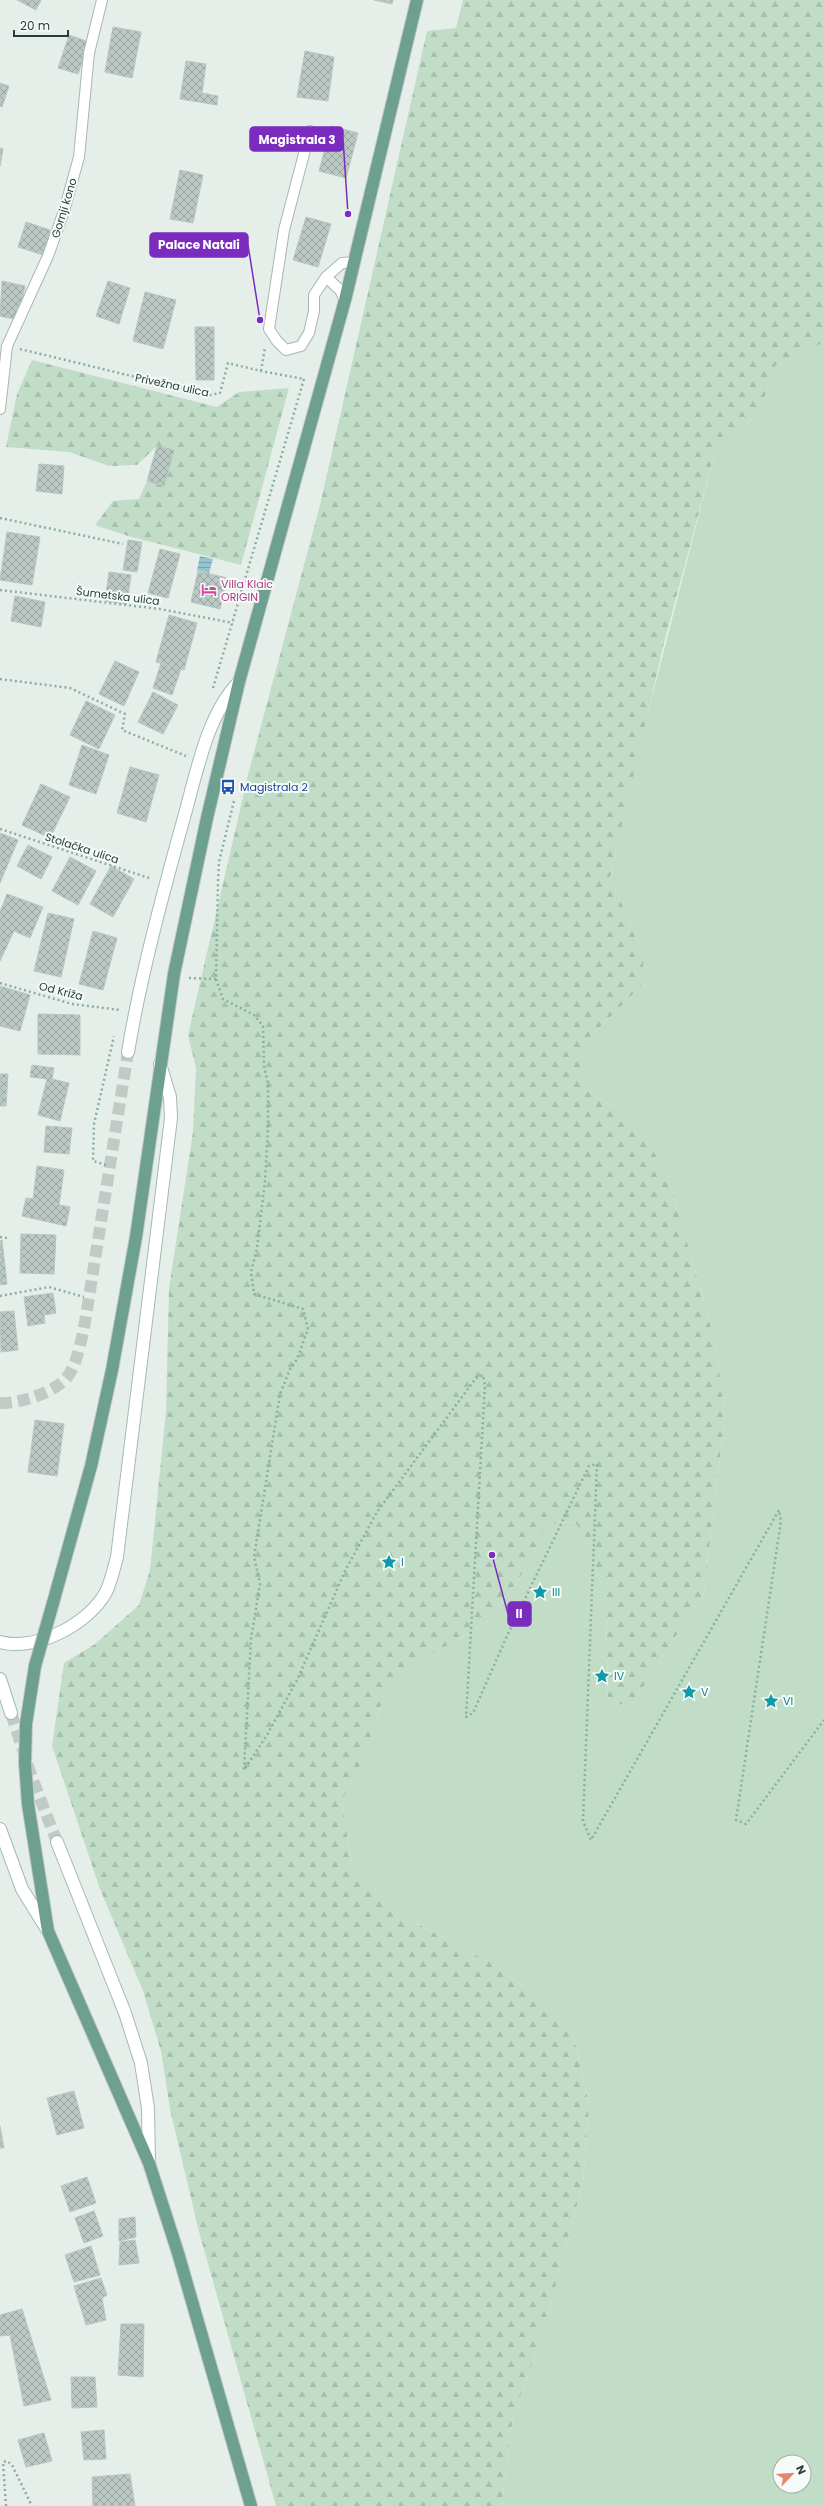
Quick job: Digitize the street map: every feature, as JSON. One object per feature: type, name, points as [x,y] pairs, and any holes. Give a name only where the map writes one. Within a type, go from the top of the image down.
[{"type":"main road","points":[[48,1932],[28,1804],[25,1763],[26,1724],[35,1666],[91,1466],[112,1370],[136,1237],[160,1063],[187,910],[239,682],[345,300],[417,0]]},
{"type":"main road","points":[[128,1052],[165,886],[192,790],[212,725],[222,704],[239,682]]},
{"type":"main road","points":[[0,1642],[20,1645],[46,1640],[88,1613],[106,1593],[117,1557],[171,1118],[170,1097],[160,1063]]},
{"type":"main road","points":[[0,1679],[11,1713]]},
{"type":"main road","points":[[0,1829],[22,1889],[48,1932],[149,2163],[178,2253],[251,2506]]},
{"type":"main road","points":[[57,1842],[125,2013],[141,2063],[148,2108],[149,2163]]},
{"type":"lane","name":"Gornji kono","points":[[0,409],[7,346],[48,256],[66,204],[79,156],[90,53],[102,0]]},
{"type":"lane","points":[[310,131],[284,230],[269,329],[277,342],[286,350],[301,346],[309,333],[314,311],[314,296],[326,278],[342,263],[354,262]]},
{"type":"lane","points":[[326,278],[340,290],[345,300]]},
{"type":"path","name":"Privežna ulica","points":[[7,346],[210,395],[220,393],[228,362],[260,371],[323,383]]},
{"type":"path","name":"Šumetska ulica","points":[[0,590],[160,608],[233,623],[252,551],[304,379]]},
{"type":"path","points":[[0,518],[124,544]]},
{"type":"path","points":[[0,679],[70,688],[125,714],[122,730],[192,758]]},
{"type":"path","points":[[234,801],[219,862],[216,979],[222,999],[254,1014],[263,1026],[264,1066],[268,1084],[268,1128],[265,1181],[257,1248],[251,1272],[254,1294],[303,1309],[308,1328],[297,1359],[290,1369],[280,1394],[254,1557],[260,1584],[251,1639],[244,1770],[267,1735],[297,1680],[345,1571],[377,1512],[476,1378],[483,1375],[485,1385],[466,1717],[473,1713],[507,1636],[589,1466],[597,1464],[583,1821],[591,1840],[779,1510],[781,1521],[736,1820],[746,1824],[824,1720]]},
{"type":"path","name":"Stolačka ulica","points":[[0,829],[158,881]]},
{"type":"path","name":"Od Križa","points":[[0,982],[72,1004],[120,1010],[118,1017]]},
{"type":"path","points":[[106,1165],[93,1161],[94,1124],[115,1031]]},
{"type":"path","points":[[0,1237],[8,1238]]},
{"type":"path","points":[[0,1296],[49,1286],[84,1297]]},
{"type":"path","points":[[6,2506],[3,2462],[7,2461],[12,2465],[32,2506]]},
{"type":"green space","points":[[463,0],[824,0],[824,342],[775,366],[760,410],[714,456],[664,643],[610,877],[644,954],[641,986],[583,1044],[583,1088],[613,1107],[645,1138],[668,1175],[715,1341],[725,1415],[704,1592],[632,1704],[608,1705],[606,1599],[586,1538],[575,1522],[548,1524],[518,1581],[484,1625],[423,1659],[383,1698],[366,1754],[342,1800],[351,1863],[397,1913],[491,1963],[547,2003],[574,2038],[589,2104],[583,2182],[544,2330],[513,2417],[501,2506],[276,2506],[198,2228],[170,2109],[161,2051],[143,1991],[100,1889],[52,1746],[64,1663],[95,1644],[139,1605],[150,1570],[166,1412],[169,1288],[193,1132],[196,1068],[188,1035],[249,771],[320,505],[427,31],[456,28]]},
{"type":"green space","points":[[824,342],[824,2506],[501,2506],[513,2417],[544,2330],[583,2182],[589,2104],[574,2038],[547,2003],[491,1963],[397,1913],[351,1863],[342,1800],[366,1754],[383,1698],[423,1659],[484,1625],[518,1581],[548,1524],[575,1522],[586,1538],[606,1599],[608,1705],[632,1704],[704,1592],[725,1415],[715,1341],[668,1175],[613,1107],[583,1088],[583,1044],[609,1018],[644,954],[610,877],[635,763],[714,456],[760,410],[775,366]]},
{"type":"green space","points":[[32,360],[217,407],[239,392],[289,388],[241,565],[128,536],[95,525],[113,501],[139,499],[147,481],[173,450],[157,446],[137,465],[109,466],[69,452],[6,447],[17,394]]},
{"type":"water","points":[[200,556],[213,559],[209,573],[197,570]]},
{"type":"building","points":[[17,0],[41,0],[36,10]]},
{"type":"building","points":[[374,0],[393,0],[392,4]]},
{"type":"building","points":[[113,27],[141,32],[132,78],[105,72]]},
{"type":"building","points":[[69,35],[89,42],[78,74],[58,68]]},
{"type":"building","points":[[305,51],[334,57],[328,101],[297,97]]},
{"type":"building","points":[[186,61],[206,64],[202,93],[218,96],[217,105],[180,99]]},
{"type":"building","points":[[0,83],[9,86],[2,107],[0,106]]},
{"type":"building","points":[[331,126],[358,133],[346,178],[319,171]]},
{"type":"building","points":[[0,148],[3,149],[0,166]]},
{"type":"building","points":[[180,170],[203,175],[193,223],[170,219]]},
{"type":"building","points":[[306,217],[331,224],[318,267],[293,260]]},
{"type":"building","points":[[26,222],[50,230],[43,255],[18,247]]},
{"type":"building","points":[[2,281],[25,286],[18,320],[0,316]]},
{"type":"building","points":[[108,281],[130,288],[119,324],[96,316]]},
{"type":"building","points":[[145,292],[176,300],[163,349],[133,341]]},
{"type":"building","points":[[195,327],[214,327],[214,380],[196,380]]},
{"type":"building","points":[[157,446],[174,450],[164,486],[147,481]]},
{"type":"building","points":[[39,464],[64,466],[62,494],[36,491]]},
{"type":"building","points":[[7,532],[40,537],[32,585],[0,580]]},
{"type":"building","points":[[128,540],[142,542],[137,572],[123,570]]},
{"type":"building","points":[[160,549],[180,554],[168,598],[148,593]]},
{"type":"building","points":[[198,571],[227,578],[220,609],[191,602]]},
{"type":"building","points":[[109,572],[131,575],[127,604],[105,601]]},
{"type":"building","points":[[15,596],[45,602],[41,627],[11,621]]},
{"type":"building","points":[[169,615],[197,623],[184,670],[156,662]]},
{"type":"building","points":[[115,661],[139,672],[124,706],[99,694]]},
{"type":"building","points":[[161,663],[181,669],[172,695],[153,688]]},
{"type":"building","points":[[153,692],[178,705],[163,734],[138,722]]},
{"type":"building","points":[[86,701],[115,715],[99,749],[70,735]]},
{"type":"building","points":[[82,745],[109,755],[96,794],[69,785]]},
{"type":"building","points":[[130,767],[159,775],[146,822],[117,813]]},
{"type":"building","points":[[41,784],[70,797],[50,838],[22,825]]},
{"type":"building","points":[[0,833],[18,840],[0,883]]},
{"type":"building","points":[[28,845],[52,857],[41,879],[17,866]]},
{"type":"building","points":[[70,857],[96,871],[78,905],[52,891]]},
{"type":"building","points":[[111,866],[134,879],[113,917],[90,904]]},
{"type":"building","points":[[7,894],[43,907],[30,938],[14,931],[0,961],[0,912]]},
{"type":"building","points":[[48,913],[74,919],[61,977],[34,971]]},
{"type":"building","points":[[93,931],[117,938],[103,990],[79,984]]},
{"type":"building","points":[[0,986],[30,995],[20,1031],[0,1026]]},
{"type":"building","points":[[38,1014],[80,1015],[80,1055],[38,1054]]},
{"type":"building","points":[[32,1065],[54,1068],[52,1079],[69,1083],[60,1121],[38,1115],[47,1079],[30,1077]]},
{"type":"building","points":[[0,1074],[8,1074],[6,1106],[0,1106]]},
{"type":"building","points":[[46,1126],[72,1128],[69,1154],[44,1152]]},
{"type":"building","points":[[37,1166],[64,1170],[59,1205],[70,1207],[66,1226],[22,1216],[26,1198],[33,1199]]},
{"type":"building","points":[[21,1234],[56,1235],[54,1274],[20,1273]]},
{"type":"building","points":[[2,1240],[7,1284],[0,1285],[0,1241]]},
{"type":"building","points":[[53,1293],[56,1313],[44,1315],[45,1323],[28,1326],[24,1297]]},
{"type":"building","points":[[14,1311],[18,1350],[1,1352],[0,1312]]},
{"type":"building","points":[[35,1420],[64,1424],[57,1476],[28,1472]]},
{"type":"building","points":[[74,2091],[84,2128],[57,2135],[47,2098]]},
{"type":"building","points":[[0,2126],[4,2148],[0,2148]]},
{"type":"building","points":[[87,2177],[96,2203],[70,2212],[61,2186]]},
{"type":"building","points":[[94,2211],[103,2236],[84,2243],[75,2218]]},
{"type":"building","points":[[135,2217],[136,2237],[119,2241],[119,2219]]},
{"type":"building","points":[[135,2240],[139,2263],[119,2265],[120,2242]]},
{"type":"building","points":[[91,2246],[100,2275],[74,2282],[65,2255]]},
{"type":"building","points":[[101,2278],[107,2295],[102,2298],[106,2320],[86,2325],[74,2286]]},
{"type":"building","points":[[22,2309],[51,2400],[24,2406],[10,2335],[0,2336],[0,2315]]},
{"type":"building","points":[[121,2324],[144,2324],[143,2377],[118,2375]]},
{"type":"building","points":[[71,2377],[95,2377],[97,2407],[72,2408]]},
{"type":"building","points":[[104,2430],[106,2459],[84,2460],[81,2432]]},
{"type":"building","points":[[44,2433],[52,2461],[26,2467],[18,2440]]},
{"type":"building","points":[[130,2474],[135,2506],[93,2506],[92,2477]]},
{"type":"tunnel","points":[[0,1403],[27,1399],[47,1392],[63,1382],[72,1370],[75,1363],[80,1347],[86,1316],[128,1052]]},
{"type":"tunnel","points":[[11,1713],[31,1775],[57,1842]]},
{"type":"place","name":"Magistrala 3","points":[[348,214]]},
{"type":"place","name":"Palace Natali","points":[[260,320]]},
{"type":"place","name":"Villa Klaic ORIGIN","points":[[209,590]]},
{"type":"place","name":"Magistrala 2","points":[[228,787]]},
{"type":"place","name":"II","points":[[492,1555]]},
{"type":"place","name":"I","points":[[389,1562]]},
{"type":"place","name":"III","points":[[540,1592]]},
{"type":"place","name":"IV","points":[[602,1676]]},
{"type":"place","name":"V","points":[[689,1692]]},
{"type":"place","name":"VI","points":[[771,1701]]}]
